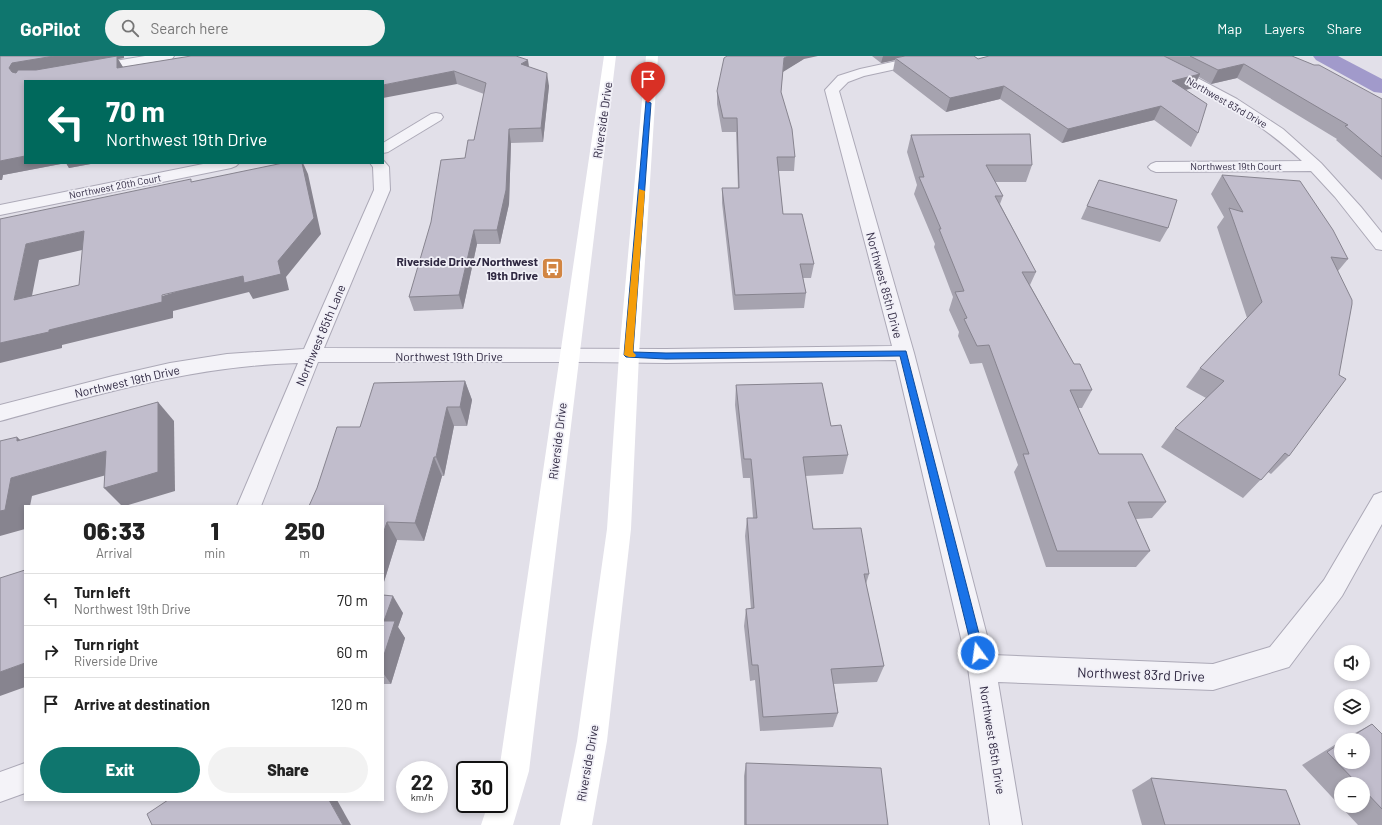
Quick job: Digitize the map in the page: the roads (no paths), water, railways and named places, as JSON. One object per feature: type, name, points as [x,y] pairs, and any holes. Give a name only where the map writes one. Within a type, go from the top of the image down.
[{"type":"street","points":[[81,70],[168,56]]},
{"type":"street","name":"Riverside Drive","points":[[497,825],[514,771],[610,56]]},
{"type":"street","name":"Riverside Drive","points":[[576,825],[592,741],[619,529],[629,355],[652,56]]},
{"type":"street","name":"Northwest 85th Drive","points":[[938,56],[860,73],[843,79],[832,90],[904,353],[982,668],[1006,825]]},
{"type":"street","name":"Northwest 83rd Drive","points":[[1146,56],[1260,119],[1287,140],[1316,166],[1348,200],[1382,245]]},
{"type":"street","points":[[384,148],[436,117]]},
{"type":"street","name":"Northwest 20th Court","points":[[0,210],[226,164]]},
{"type":"street","name":"Northwest 85th Lane","points":[[249,505],[311,355],[382,190],[381,167],[379,164]]},
{"type":"street","name":"Northwest 19th Court","points":[[1156,167],[1316,166]]},
{"type":"street","name":"Northwest 19th Drive","points":[[0,413],[163,371],[228,361],[311,355],[666,356],[904,353]]},
{"type":"street","name":"Northwest 83rd Drive","points":[[982,668],[1213,677],[1279,658],[1333,588],[1382,502]]},
{"type":"street","points":[[0,787],[24,778]]},
{"type":"waterway","points":[[1323,56],[1382,87]]},
{"type":"place","name":"Riverside Drive/Northwest 19th Drive","points":[[553,268]]}]
